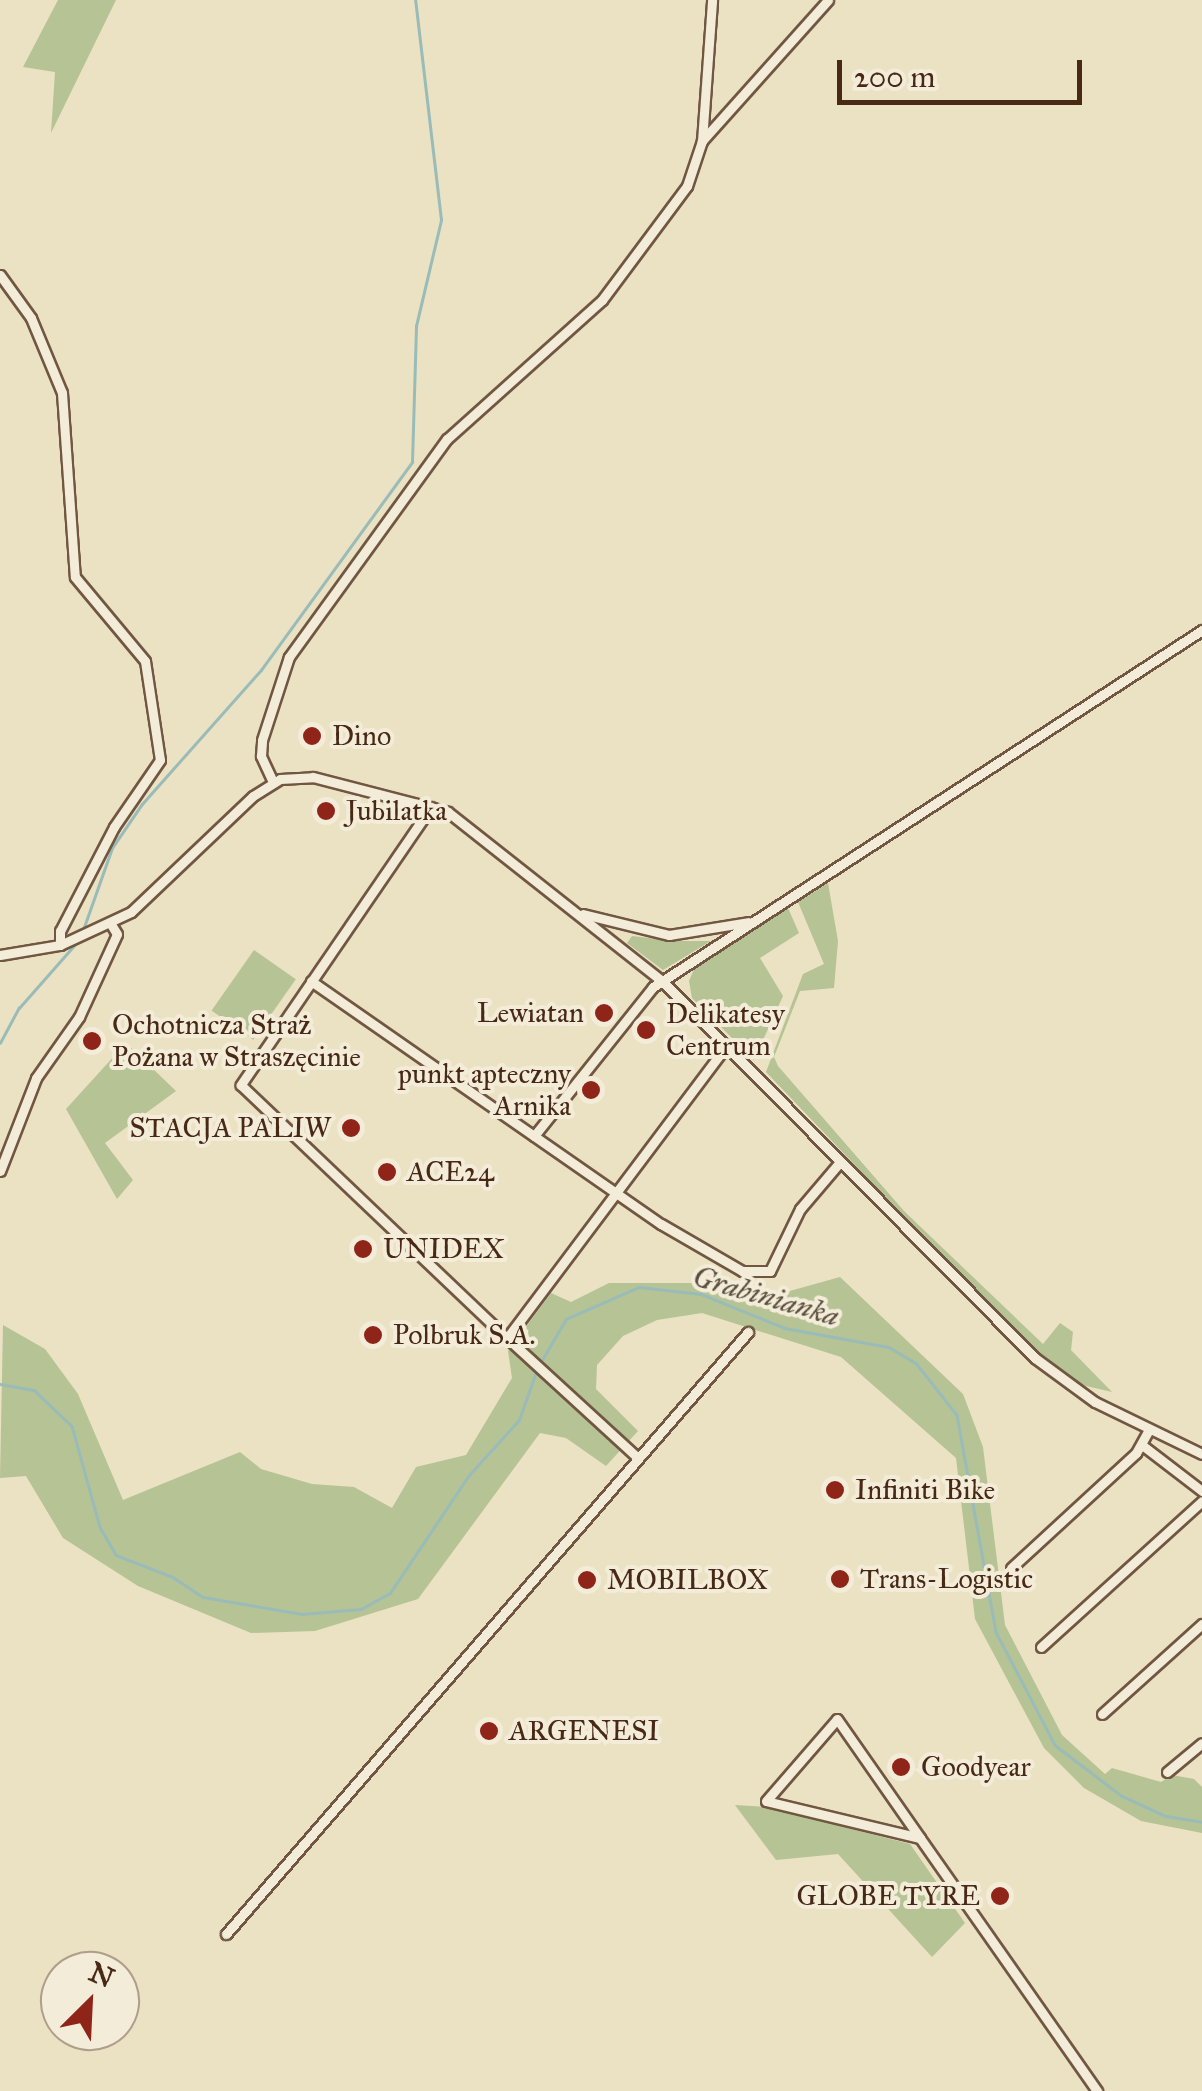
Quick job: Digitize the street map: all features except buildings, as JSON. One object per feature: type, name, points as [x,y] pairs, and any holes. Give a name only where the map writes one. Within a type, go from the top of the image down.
[{"type":"street","points":[[273,782],[260,756],[262,740],[290,656],[448,439],[634,265],[687,186],[702,141],[712,0]]},
{"type":"street","points":[[702,141],[828,0]]},
{"type":"street","points":[[0,274],[31,318],[62,393],[75,577],[145,661],[160,760],[114,827],[60,931],[64,943]]},
{"type":"street","points":[[534,1136],[602,1049],[663,982],[1202,630]]},
{"type":"street","points":[[0,954],[64,943],[108,923],[154,895],[273,782],[313,777],[431,806],[466,824],[663,982],[1035,1358],[1095,1402],[1202,1457]]},
{"type":"street","points":[[431,806],[242,1078],[242,1091],[638,1458]]},
{"type":"street","points":[[577,912],[669,936],[755,920]]},
{"type":"street","points":[[0,1172],[36,1078],[79,1017],[103,964],[116,934],[108,923]]},
{"type":"street","points":[[311,981],[714,1258],[764,1275],[800,1209],[840,1162]]},
{"type":"street","points":[[507,1338],[726,1046]]},
{"type":"street","points":[[226,1934],[748,1332]]},
{"type":"street","points":[[1011,1568],[1142,1445],[1149,1430]]},
{"type":"street","points":[[1142,1445],[1202,1492]]},
{"type":"street","points":[[1041,1647],[1202,1502]]},
{"type":"street","points":[[1102,1714],[1202,1624]]},
{"type":"street","points":[[920,1838],[766,1801],[837,1719],[1097,2091]]},
{"type":"street","points":[[1167,1772],[1202,1743]]},
{"type":"green space","points":[[58,0],[116,0],[51,133],[55,72],[23,67]]},
{"type":"green space","points":[[828,883],[838,941],[834,988],[800,991],[774,1057],[778,1066],[904,1211],[1043,1344],[1060,1323],[1073,1332],[1071,1350],[1112,1392],[1082,1385],[1018,1336],[766,1072],[803,974],[824,964],[798,902]]},
{"type":"green space","points":[[788,908],[799,933],[760,958],[783,996],[754,1060],[692,998],[689,981],[694,969]]},
{"type":"green space","points":[[632,936],[711,941],[663,970],[627,943]]},
{"type":"green space","points":[[254,950],[296,979],[253,1040],[212,1011]]},
{"type":"green space","points":[[126,1043],[176,1091],[105,1143],[133,1180],[117,1199],[66,1109]]},
{"type":"green space","points":[[840,1277],[963,1394],[983,1447],[1005,1625],[1062,1735],[1105,1774],[1112,1768],[1161,1782],[1172,1775],[1194,1779],[1202,1787],[1202,1833],[1141,1821],[1084,1788],[1044,1748],[975,1619],[956,1458],[841,1357],[702,1313],[657,1320],[623,1336],[597,1365],[596,1389],[638,1431],[606,1466],[566,1438],[540,1433],[418,1599],[315,1631],[251,1633],[138,1586],[63,1538],[26,1476],[0,1478],[3,1325],[45,1349],[78,1394],[123,1500],[240,1452],[261,1469],[312,1484],[354,1487],[392,1508],[416,1467],[466,1455],[512,1378],[508,1351],[551,1293],[571,1302],[609,1283],[697,1283],[750,1302]]},
{"type":"green space","points":[[735,1805],[767,1807],[910,1844],[965,1923],[932,1957],[838,1854],[776,1860]]},
{"type":"waterway","points":[[83,930],[112,848],[142,804],[261,670],[412,462],[416,326],[441,220],[415,0]]},
{"type":"waterway","points":[[0,1043],[19,1008],[78,941]]},
{"type":"waterway","name":"Grabinianka","points":[[539,1365],[566,1319],[639,1287],[701,1294],[785,1328],[889,1347],[916,1363],[957,1415],[996,1632],[1055,1745],[1122,1796],[1166,1816],[1202,1822]]},
{"type":"waterway","name":"Grabinianka","points":[[0,1384],[34,1390],[72,1426],[100,1527],[116,1555],[173,1577],[203,1597],[302,1614],[361,1609],[390,1593],[469,1475],[519,1420],[536,1372]]},
{"type":"place","name":"Dino","points":[[312,736]]},
{"type":"place","name":"Jubilatka","points":[[326,811]]},
{"type":"place","name":"Lewiatan","points":[[604,1013]]},
{"type":"place","name":"Delikatesy Centrum","points":[[646,1030]]},
{"type":"place","name":"Ochotnicza Straż Pożana w Straszęcinie","points":[[92,1041]]},
{"type":"place","name":"punkt apteczny Arnika","points":[[591,1090]]},
{"type":"place","name":"STACJA PALIW","points":[[351,1128]]},
{"type":"place","name":"ACE24","points":[[387,1172]]},
{"type":"place","name":"UNIDEX","points":[[363,1249]]},
{"type":"place","name":"Polbruk S.A.","points":[[373,1335]]},
{"type":"place","name":"Infiniti Bike","points":[[835,1490]]},
{"type":"place","name":"Trans-Logistic","points":[[840,1579]]},
{"type":"place","name":"MOBILBOX","points":[[587,1580]]},
{"type":"place","name":"ARGENESI","points":[[489,1731]]},
{"type":"place","name":"Goodyear","points":[[901,1767]]},
{"type":"place","name":"GLOBE TYRE","points":[[1000,1896]]}]
